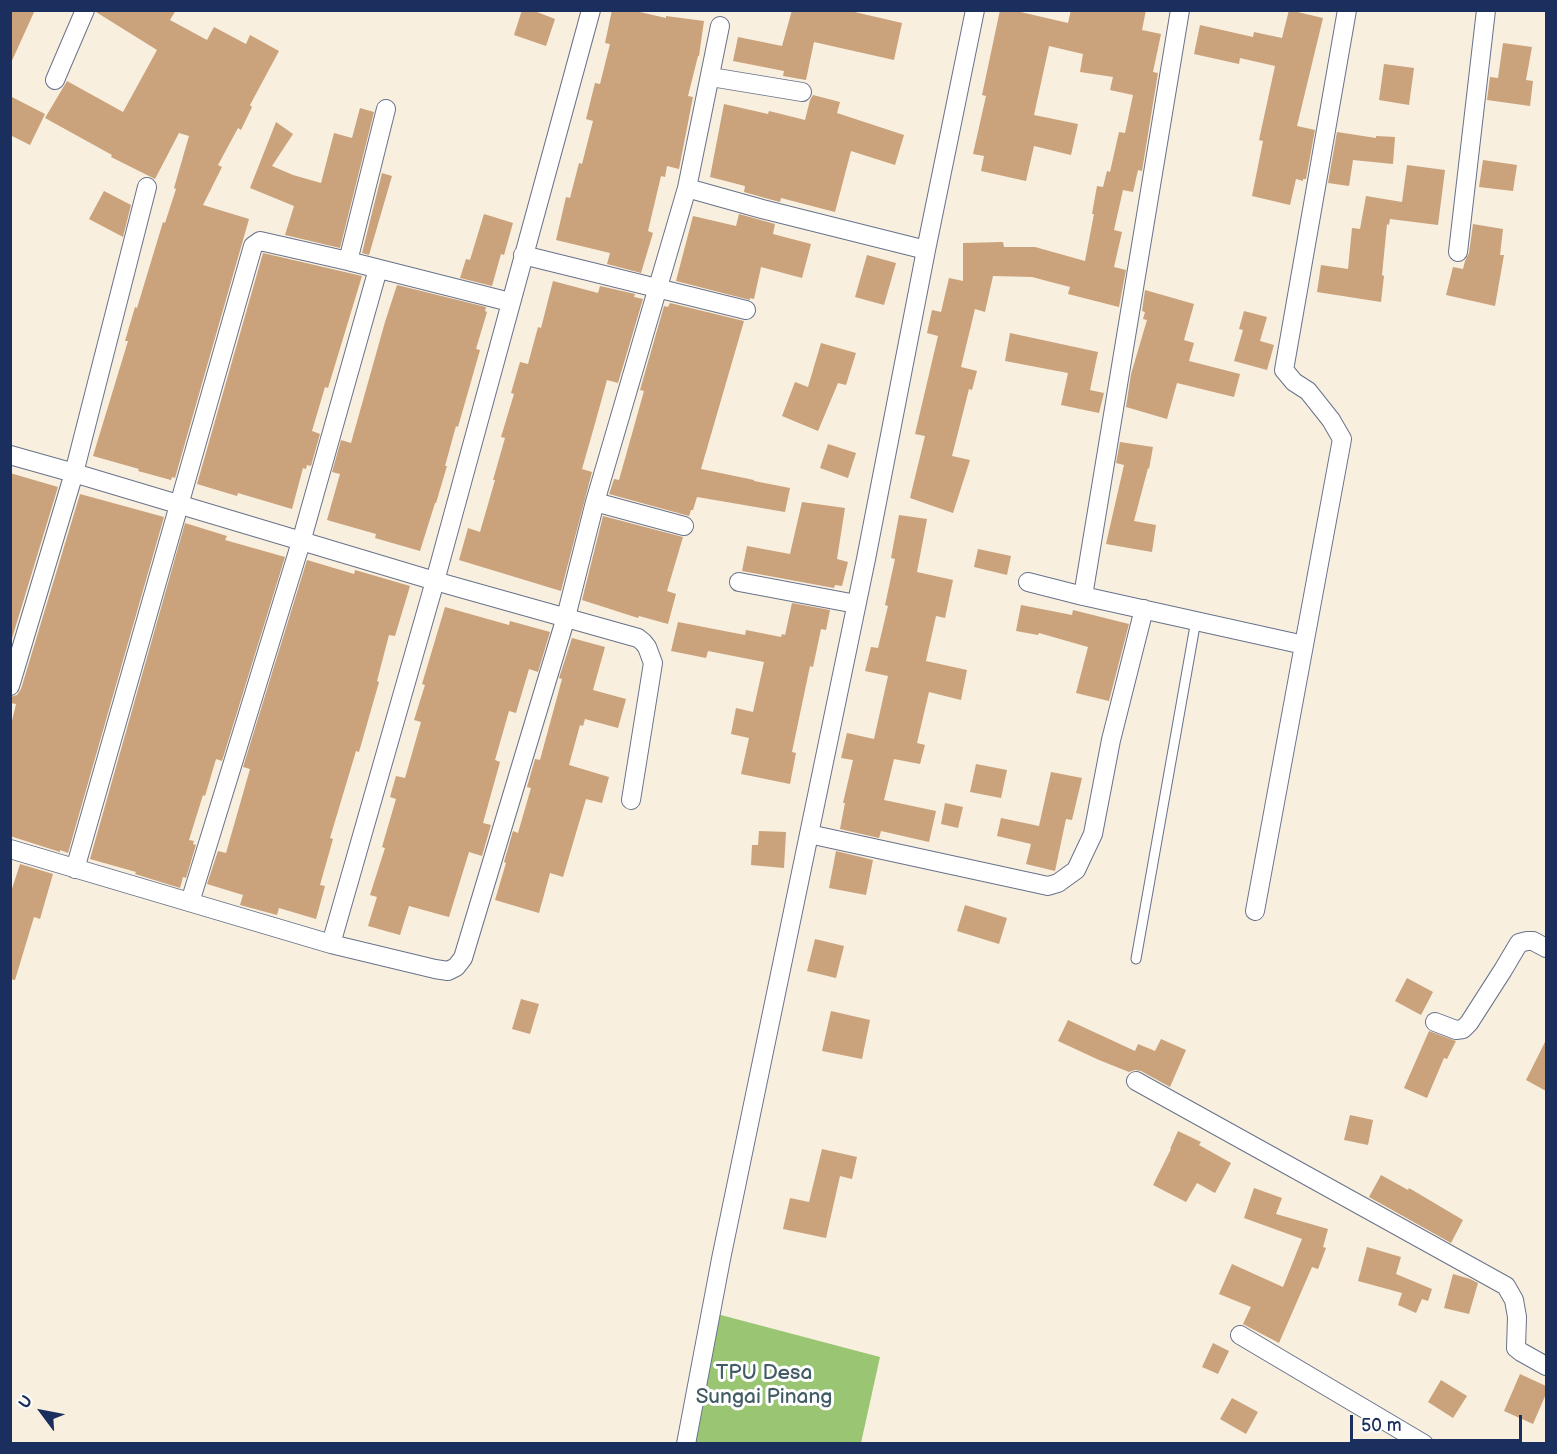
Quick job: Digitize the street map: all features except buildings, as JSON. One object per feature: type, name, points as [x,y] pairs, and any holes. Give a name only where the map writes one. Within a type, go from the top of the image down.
[{"type":"street","points":[[55,80],[85,10]]},
{"type":"street","points":[[331,944],[435,581],[591,10]]},
{"type":"street","points":[[686,1443],[723,1247],[895,414],[975,10]]},
{"type":"street","points":[[1083,596],[1180,10]]},
{"type":"street","points":[[1255,911],[1342,439],[1331,420],[1308,391],[1294,382],[1284,370],[1347,10]]},
{"type":"street","points":[[1458,252],[1486,10]]},
{"type":"street","points":[[10,849],[331,944],[435,969],[448,970],[456,967],[463,958],[566,617],[595,502],[687,188],[720,26]]},
{"type":"street","points":[[711,77],[802,92]]},
{"type":"street","points":[[348,261],[386,109]]},
{"type":"street","points":[[10,686],[74,473],[147,187]]},
{"type":"street","points":[[687,188],[926,250]]},
{"type":"street","points":[[75,868],[253,246],[260,241],[510,302]]},
{"type":"street","points":[[523,255],[746,310]]},
{"type":"street","points":[[190,902],[301,542],[378,269]]},
{"type":"street","points":[[10,455],[301,542],[638,638],[643,642],[654,663],[631,800]]},
{"type":"street","points":[[595,502],[684,526]]},
{"type":"street","points":[[739,582],[856,604]]},
{"type":"street","points":[[1028,582],[1304,645]]},
{"type":"street","points":[[808,834],[1048,886],[1058,883],[1076,870],[1093,834],[1111,740],[1144,609]]},
{"type":"street","points":[[1436,1022],[1456,1030],[1463,1029],[1481,1005],[1519,943],[1533,941],[1546,948]]},
{"type":"street","points":[[1136,1081],[1506,1287],[1514,1300],[1517,1317],[1516,1347],[1546,1366]]},
{"type":"street","points":[[1240,1335],[1414,1441]]},
{"type":"lane","points":[[1136,959],[1196,620]]},
{"type":"green space","name":"TPU Desa Sungai Pinang","points":[[717,1314],[880,1357],[861,1443],[692,1444]]}]
